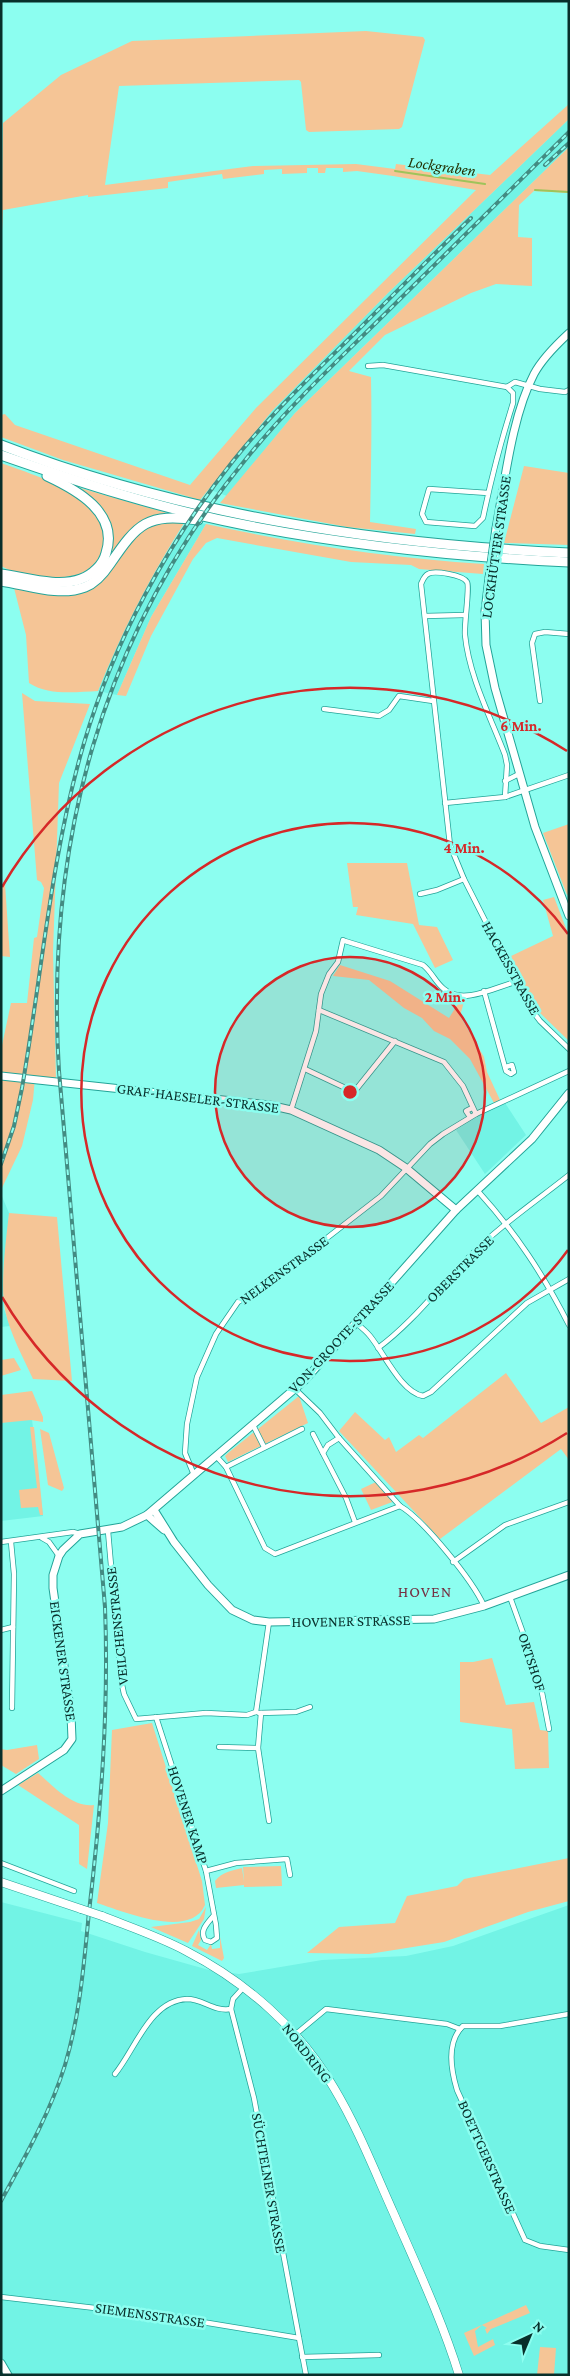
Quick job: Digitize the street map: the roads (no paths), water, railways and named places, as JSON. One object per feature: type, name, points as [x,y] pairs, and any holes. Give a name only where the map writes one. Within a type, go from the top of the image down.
[{"type":"highway","points":[[1,445],[134,489],[247,516],[376,537],[505,550],[569,553]]},
{"type":"highway","points":[[1,455],[144,501],[243,525]]},
{"type":"highway","points":[[1,455],[57,481],[90,502],[101,515],[108,536],[107,550],[102,562],[90,575],[80,580],[56,582],[1,574]]},
{"type":"highway","points":[[1,581],[58,591],[87,587],[108,568],[133,533],[143,524],[157,518],[172,516],[243,525],[373,546],[446,554],[569,562]]},
{"type":"highway","points":[[1,568],[16,576]]},
{"type":"highway","points":[[1,587],[29,586]]},
{"type":"main road","name":"NORDRING","points":[[1,1882],[102,1916],[185,1950],[218,1969],[296,2034],[333,2086],[354,2125],[412,2254],[459,2375]]},
{"type":"street","name":"LOCKHÜTTER STRASSE","points":[[569,333],[534,372],[528,387],[519,418],[496,528],[485,611],[486,645],[495,688],[535,827],[569,916]]},
{"type":"street","points":[[368,366],[393,367],[507,387],[513,393],[513,402],[483,518],[474,526],[426,522],[422,514],[429,489],[488,493]]},
{"type":"street","points":[[507,387],[515,382],[528,387],[568,392]]},
{"type":"street","name":"HACKESSTRASSE","points":[[464,578],[454,575],[430,573],[425,576],[421,584],[450,845],[464,879],[515,982],[534,1014],[569,1048]]},
{"type":"street","name":"LOCKHÜTTER STRASSE","points":[[464,578],[468,582],[469,588],[464,615],[469,659],[505,755],[507,765],[505,796]]},
{"type":"street","name":"LOCKHÜTTER STRASSE","points":[[425,616],[464,615]]},
{"type":"street","points":[[540,702],[532,644],[535,634],[545,632],[569,634]]},
{"type":"street","points":[[324,709],[373,716],[383,715],[399,696],[433,701]]},
{"type":"street","points":[[505,781],[519,774]]},
{"type":"street","points":[[444,803],[505,796],[569,775]]},
{"type":"street","points":[[420,894],[437,890],[464,879]]},
{"type":"street","points":[[291,1110],[316,1031],[321,994],[329,974],[338,962],[344,940],[423,965],[430,970],[442,988],[453,995],[463,996],[515,982]]},
{"type":"street","points":[[484,991],[506,1067]]},
{"type":"street","points":[[319,1010],[444,1062],[462,1086],[476,1114]]},
{"type":"street","points":[[305,1069],[354,1092],[395,1041]]},
{"type":"street","name":"NELKENSTRASSE","points":[[194,1474],[185,1453],[189,1414],[197,1377],[228,1314],[238,1302],[278,1276],[381,1196],[430,1144],[470,1117],[569,1071]]},
{"type":"street","name":"GRAF-HAESELER-STRASSE","points":[[1,1076],[269,1105],[291,1110],[379,1150],[406,1168],[456,1210]]},
{"type":"street","name":"VON-GROOTE-STRASSE","points":[[80,1534],[108,1531],[136,1522],[147,1515],[295,1389],[456,1210],[532,1138],[569,1093]]},
{"type":"street","points":[[470,1117],[466,1111],[472,1108]]},
{"type":"street","name":"OBERSTRASSE","points":[[378,1348],[393,1337],[419,1311],[467,1259],[508,1223],[569,1175]]},
{"type":"street","points":[[477,1190],[508,1223],[550,1289],[569,1325]]},
{"type":"street","points":[[356,1323],[378,1348],[399,1378],[418,1395],[423,1396],[431,1392],[527,1303],[569,1279]]},
{"type":"street","points":[[295,1389],[320,1413],[339,1438],[400,1506],[409,1511],[453,1562],[480,1597],[484,1606]]},
{"type":"street","points":[[253,1425],[264,1447]]},
{"type":"street","points":[[226,1467],[302,1429]]},
{"type":"street","points":[[313,1434],[355,1522]]},
{"type":"street","points":[[323,1453],[328,1445],[339,1438]]},
{"type":"street","points":[[216,1456],[226,1467],[265,1548],[275,1554],[400,1506]]},
{"type":"street","points":[[453,1562],[505,1525],[569,1502]]},
{"type":"street","name":"HOVENER STRASSE","points":[[154,1510],[164,1530]]},
{"type":"street","name":"HOVENER STRASSE","points":[[147,1515],[164,1530],[208,1585],[232,1610],[253,1620],[269,1622],[434,1619],[484,1606],[569,1575]]},
{"type":"street","name":"VEILCHENSTRASSE","points":[[108,1531],[121,1680],[124,1694],[136,1719],[156,1717]]},
{"type":"street","points":[[1,1542],[42,1538],[73,1532],[80,1534]]},
{"type":"street","name":"EICKENER STRASSE","points":[[1,1791],[64,1750],[72,1739],[72,1714],[53,1588],[53,1574],[62,1550],[80,1534]]},
{"type":"street","points":[[42,1538],[49,1542],[59,1556]]},
{"type":"street","points":[[11,1542],[14,1574],[12,1708]]},
{"type":"street","name":"ORTSHOF","points":[[510,1597],[538,1677],[549,1729]]},
{"type":"street","points":[[269,1622],[258,1712],[258,1748],[270,1821]]},
{"type":"street","points":[[1,1630],[13,1628]]},
{"type":"street","points":[[156,1717],[206,1713],[247,1715],[258,1712],[296,1712],[310,1707]]},
{"type":"street","name":"HOVENER KAMP","points":[[156,1717],[206,1871],[218,1934],[217,1938],[211,1942],[205,1940],[202,1934],[203,1928],[214,1915]]},
{"type":"street","points":[[219,1748],[258,1748]]},
{"type":"street","points":[[206,1871],[236,1863],[287,1859],[290,1874]]},
{"type":"street","points":[[1,1863],[74,1891]]},
{"type":"street","points":[[114,2074],[126,2060],[149,2022],[163,2007],[172,2002],[188,1999],[198,2000],[217,2010],[231,2009],[233,1999],[243,1988]]},
{"type":"street","name":"SÜCHTELNER STRASSE","points":[[231,2009],[254,2098],[306,2375]]},
{"type":"street","points":[[296,2034],[326,2009],[447,2024],[460,2029],[469,2025],[500,2026],[569,2014]]},
{"type":"street","name":"BOETTGERSTRASSE","points":[[460,2029],[454,2037],[452,2052],[453,2078],[525,2240],[540,2246],[569,2250]]},
{"type":"street","name":"SIEMENSSTRASSE","points":[[1,2297],[157,2315],[299,2338]]},
{"type":"street","points":[[302,2357],[379,2355]]},
{"type":"street","points":[[1,2363],[8,2375]]},
{"type":"waterway","name":"Lockgraben","points":[[395,171],[485,184]]},
{"type":"waterway","name":"Lockgraben","points":[[535,190],[569,192]]},
{"type":"railway","points":[[1,2201],[44,2118],[59,2083],[70,2046],[83,1970],[103,1760],[106,1683],[105,1607],[59,1071],[57,987],[62,905],[74,824],[93,746],[119,670],[154,597],[196,527],[246,459],[320,378],[569,132]]},
{"type":"railway","points":[[545,165],[569,143]]},
{"type":"railway","points":[[1,1164],[14,1126],[22,1088],[55,871],[73,785],[96,705],[127,631],[145,595],[186,526],[247,444],[306,381],[471,218]]},
{"type":"district","name":"HOVEN","points":[[425,1591]]}]
